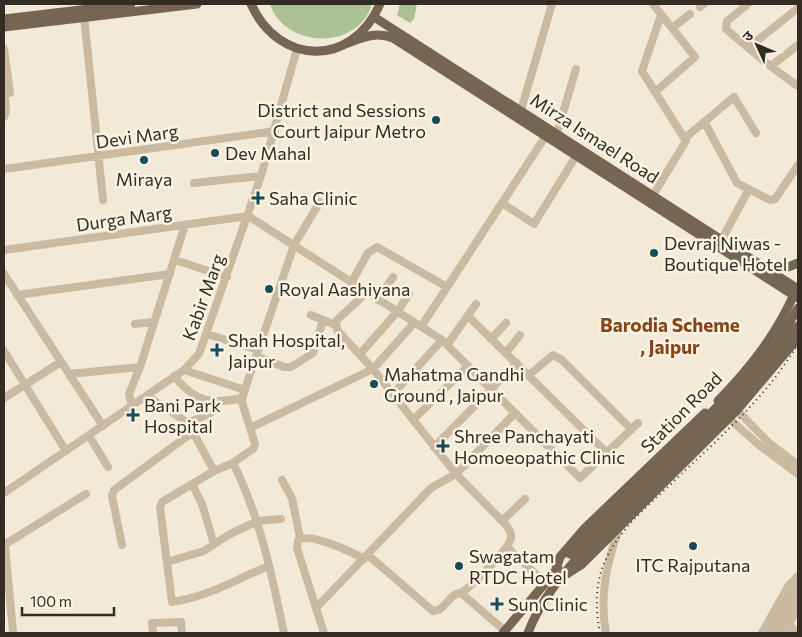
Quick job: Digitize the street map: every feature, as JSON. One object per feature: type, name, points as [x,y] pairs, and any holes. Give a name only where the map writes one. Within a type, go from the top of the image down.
[{"type":"main road","points":[[4,19],[131,4]]},
{"type":"main road","points":[[4,27],[82,10],[197,4]]},
{"type":"main road","points":[[250,4],[258,19],[269,33],[284,44],[297,49],[326,50],[372,34],[382,34],[393,38],[545,137],[797,291]]},
{"type":"main road","points":[[345,44],[358,36],[374,17],[380,4]]},
{"type":"main road","name":"Mirza Ismael Road","points":[[374,17],[557,133],[595,160],[767,268],[797,291]]},
{"type":"main road","points":[[767,268],[788,267],[798,263]]},
{"type":"main road","name":"Station Road","points":[[528,633],[534,617],[559,575],[560,557],[585,528],[722,397],[761,353],[782,323],[797,291]]},
{"type":"main road","points":[[559,575],[567,564],[767,357],[798,308]]},
{"type":"main road","points":[[567,564],[588,547],[757,379],[783,350],[798,326]]},
{"type":"main road","points":[[559,575],[581,565],[736,410],[797,343]]},
{"type":"main road","name":"Station Road","points":[[503,632],[545,583],[559,575]]},
{"type":"street","points":[[521,110],[552,4]]},
{"type":"street","points":[[653,4],[695,57],[655,92]]},
{"type":"street","points":[[748,4],[727,21],[726,29],[770,66],[798,85]]},
{"type":"street","points":[[748,48],[798,8]]},
{"type":"street","points":[[82,10],[103,200]]},
{"type":"street","points":[[653,195],[686,141],[642,71],[642,65],[661,14]]},
{"type":"street","points":[[672,28],[690,14]]},
{"type":"street","points":[[770,66],[798,45]]},
{"type":"street","points":[[4,49],[10,93]]},
{"type":"street","name":"Kabir Marg","points":[[4,494],[184,370],[199,354],[261,176],[297,49]]},
{"type":"street","points":[[557,133],[576,68]]},
{"type":"street","points":[[4,85],[6,111],[4,117]]},
{"type":"street","points":[[685,138],[734,97],[756,133]]},
{"type":"street","points":[[705,123],[737,183],[773,200],[798,165]]},
{"type":"street","name":"Devi Marg","points":[[4,169],[275,131]]},
{"type":"street","points":[[252,427],[373,369],[418,325],[447,287],[545,137]]},
{"type":"street","points":[[502,203],[534,224],[576,156]]},
{"type":"street","points":[[194,183],[261,176]]},
{"type":"street","points":[[722,239],[749,189]]},
{"type":"street","points":[[269,566],[193,599],[172,602],[160,508],[162,502],[214,471],[231,464],[253,449],[256,440],[242,398],[244,390],[294,245],[320,202]]},
{"type":"street","points":[[248,216],[444,342],[580,478],[634,426],[562,360],[553,355],[529,375]]},
{"type":"street","name":"Durga Marg","points":[[4,250],[248,216]]},
{"type":"street","points":[[132,406],[129,394],[140,367],[185,225]]},
{"type":"street","points":[[351,283],[368,253],[377,246],[447,287]]},
{"type":"street","points":[[174,260],[227,277]]},
{"type":"street","points":[[4,274],[103,426]]},
{"type":"street","points":[[17,295],[170,274]]},
{"type":"street","points":[[378,300],[393,277]]},
{"type":"street","points":[[335,325],[348,308],[366,293]]},
{"type":"street","points":[[360,354],[397,312],[409,294]]},
{"type":"street","points":[[393,394],[468,316],[476,304]]},
{"type":"street","points":[[300,538],[307,537],[366,557],[433,610],[440,610],[507,547],[512,537],[502,521],[456,474],[373,369],[335,325],[311,315]]},
{"type":"street","points":[[468,316],[607,453]]},
{"type":"street","points":[[207,334],[257,353],[284,367],[291,367],[313,353],[323,320]]},
{"type":"street","points":[[135,324],[154,322]]},
{"type":"street","points":[[491,339],[506,323]]},
{"type":"street","points":[[506,353],[520,335]]},
{"type":"street","points":[[4,351],[66,452]]},
{"type":"street","points":[[4,398],[61,362]]},
{"type":"street","points":[[434,447],[517,363]]},
{"type":"street","points":[[413,420],[468,366]]},
{"type":"street","points":[[69,374],[140,367]]},
{"type":"street","points":[[184,370],[244,390]]},
{"type":"street","points":[[174,376],[193,394],[211,402],[242,398]]},
{"type":"street","points":[[147,396],[188,423],[214,471]]},
{"type":"street","points":[[722,397],[769,443],[798,465]]},
{"type":"street","points":[[714,405],[765,450],[798,474]]},
{"type":"street","points":[[188,423],[211,413]]},
{"type":"street","points":[[316,608],[432,488],[456,474],[515,413]]},
{"type":"street","points":[[122,545],[112,496],[114,490],[193,432]]},
{"type":"street","points":[[89,436],[108,467]]},
{"type":"street","points":[[231,464],[233,463],[248,493],[258,521],[284,633]]},
{"type":"street","points":[[282,480],[292,498],[300,538],[297,542],[297,548],[324,633]]},
{"type":"street","points":[[192,484],[202,504],[214,544]]},
{"type":"street","points":[[13,633],[4,544],[86,494]]},
{"type":"street","points":[[502,521],[524,499]]},
{"type":"street","points":[[167,562],[187,558],[258,521],[281,519]]},
{"type":"street","points":[[606,633],[603,587],[608,558],[621,523]]},
{"type":"street","points":[[507,547],[545,583]]},
{"type":"street","points":[[762,633],[789,585],[798,576]]},
{"type":"street","points":[[770,633],[796,584]]},
{"type":"street","points":[[461,592],[503,632]]},
{"type":"street","points":[[778,633],[798,596]]},
{"type":"street","points":[[784,633],[798,608]]},
{"type":"street","points":[[153,633],[152,623],[181,622],[182,633]]},
{"type":"street","points":[[789,625],[798,633]]},
{"type":"green space","points":[[270,4],[372,4],[364,19],[352,30],[338,37],[321,38],[305,36],[290,30],[278,19]]},
{"type":"green space","points":[[400,4],[417,4],[414,19],[410,23],[397,15]]},
{"type":"railway","points":[[600,633],[597,614],[598,586],[602,568],[612,547],[645,508],[757,400],[798,344]]},
{"type":"place","name":"District and Sessions Court Jaipur Metro","points":[[436,120]]},
{"type":"place","name":"Dev Mahal","points":[[215,153]]},
{"type":"place","name":"Miraya","points":[[144,160]]},
{"type":"place","name":"Saha Clinic","points":[[258,198]]},
{"type":"place","name":"Devraj Niwas - Boutique Hotel","points":[[654,253]]},
{"type":"place","name":"Royal Aashiyana","points":[[269,289]]},
{"type":"place","name":"Shah Hospital, Jaipur","points":[[217,350]]},
{"type":"place","name":"Mahatma Gandhi Ground , Jaipur","points":[[374,384]]},
{"type":"place","name":"Bani Park Hospital","points":[[133,415]]},
{"type":"place","name":"Shree Panchayati Homoeopathic Clinic","points":[[443,446]]},
{"type":"place","name":"ITC Rajputana","points":[[693,546]]},
{"type":"place","name":"Swagatam RTDC Hotel","points":[[459,566]]},
{"type":"place","name":"Sun Clinic","points":[[497,604]]},
{"type":"district","name":"Barodia Scheme , Jaipur","points":[[670,335]]}]
